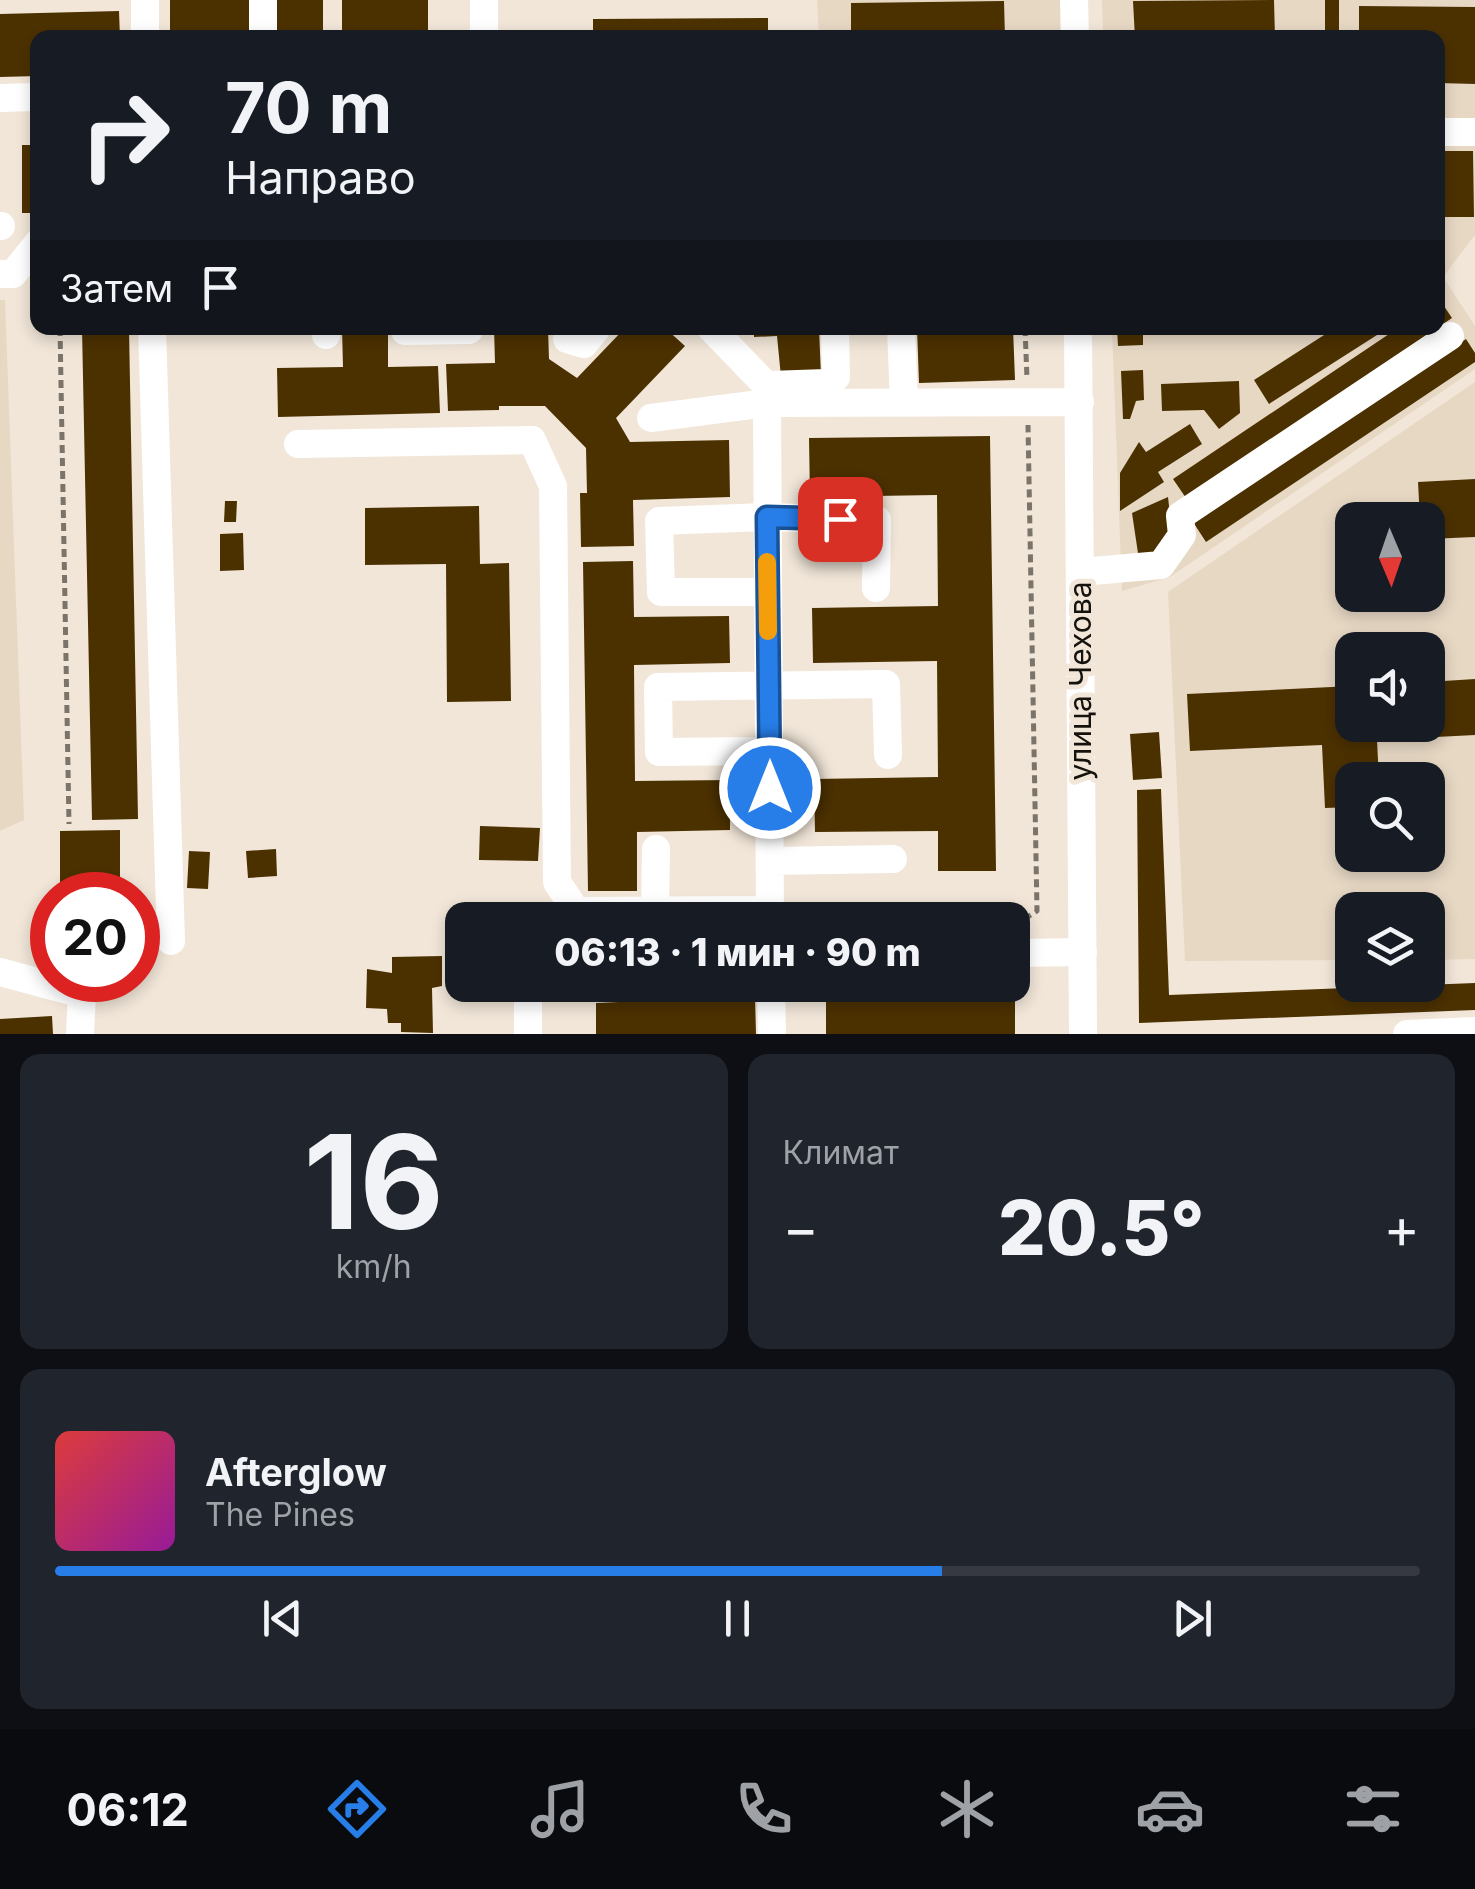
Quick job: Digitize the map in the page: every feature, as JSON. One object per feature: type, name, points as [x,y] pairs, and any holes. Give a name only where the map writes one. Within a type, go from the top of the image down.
[{"type":"street","points":[[144,0],[145,30]]},
{"type":"street","points":[[263,0],[263,30]]},
{"type":"street","points":[[484,0],[484,30]]},
{"type":"street","points":[[1074,0],[1075,30]]},
{"type":"street","points":[[0,98],[30,96]]},
{"type":"street","points":[[1445,132],[1475,132]]},
{"type":"street","points":[[0,274],[13,274],[30,254]]},
{"type":"street","points":[[152,335],[171,941]]},
{"type":"street","points":[[567,335],[584,344],[592,335]]},
{"type":"street","points":[[722,335],[767,394],[770,902]]},
{"type":"street","points":[[651,418],[826,383],[836,376],[834,335]]},
{"type":"street","points":[[901,335],[904,402]]},
{"type":"street","name":"улица Чехова","points":[[1078,335],[1083,1034]]},
{"type":"street","points":[[1081,572],[1161,565],[1182,534],[1180,516],[1450,336]]},
{"type":"street","points":[[767,394],[904,402],[1080,402]]},
{"type":"street","points":[[298,444],[532,440],[554,486],[556,882],[566,902]]},
{"type":"street","points":[[768,592],[660,592],[659,521],[767,517],[877,520],[876,588]]},
{"type":"street","points":[[770,751],[659,752],[658,686],[886,684],[888,755]]},
{"type":"street","points":[[656,849],[656,902]]},
{"type":"street","points":[[770,861],[893,860]]},
{"type":"street","points":[[1030,953],[1083,952]]},
{"type":"street","points":[[0,972],[82,994],[80,1034]]},
{"type":"street","points":[[528,1002],[528,1034]]},
{"type":"street","points":[[771,1002],[772,1034]]},
{"type":"street","points":[[1407,1034],[1475,1031]]},
{"type":"path","points":[[60,335],[69,824]]},
{"type":"path","points":[[1025,335],[1037,911],[1030,915]]},
{"type":"shaded area","points":[[817,0],[1061,0],[1060,30],[819,30]]},
{"type":"shaded area","points":[[1102,0],[1475,0],[1475,235],[1445,274],[1445,30],[1103,30]]},
{"type":"shaded area","points":[[1445,280],[1475,326],[1475,369],[1170,577],[1122,591],[1112,335],[1445,335]]},
{"type":"shaded area","points":[[0,300],[5,300],[24,820],[0,831]]},
{"type":"shaded area","points":[[1475,382],[1475,959],[1445,960],[1445,892],[1335,892],[1335,960],[1185,961],[1168,592]]},
{"type":"building","points":[[170,0],[257,0],[257,30],[170,30]]},
{"type":"building","points":[[270,0],[323,0],[323,30],[270,30]]},
{"type":"building","points":[[342,0],[428,0],[428,30],[342,30]]},
{"type":"building","points":[[1274,0],[1275,30],[1135,30],[1133,1]]},
{"type":"building","points":[[1325,0],[1339,0],[1339,30],[1325,30]]},
{"type":"building","points":[[1004,1],[1005,30],[851,30],[851,3]]},
{"type":"building","points":[[1359,6],[1475,7],[1475,84],[1445,83],[1445,30],[1359,30]]},
{"type":"building","points":[[119,11],[120,30],[30,30],[30,76],[0,77],[0,14]]},
{"type":"building","points":[[768,18],[768,30],[593,30],[593,19]]},
{"type":"building","points":[[22,145],[30,145],[30,213],[22,213]]},
{"type":"building","points":[[1445,151],[1473,151],[1474,217],[1445,217]]},
{"type":"building","points":[[82,335],[129,335],[138,819],[92,820]]},
{"type":"building","points":[[342,335],[388,335],[388,367],[438,366],[440,413],[278,417],[277,368],[343,367]]},
{"type":"building","points":[[494,335],[548,335],[549,359],[577,378],[618,335],[673,335],[685,346],[616,418],[630,442],[729,440],[730,497],[633,500],[634,546],[581,547],[580,493],[587,493],[586,448],[545,406],[448,411],[446,364],[495,363]]},
{"type":"building","points":[[754,335],[819,335],[821,376],[781,377],[777,336]]},
{"type":"building","points":[[917,335],[1013,335],[1015,380],[919,383]]},
{"type":"building","points":[[1117,335],[1143,335],[1143,345],[1118,346]]},
{"type":"building","points":[[1324,335],[1377,335],[1269,404],[1254,380]]},
{"type":"building","points":[[1388,335],[1427,335],[1186,498],[1173,479]]},
{"type":"building","points":[[1466,339],[1475,353],[1475,362],[1206,542],[1193,522]]},
{"type":"building","points":[[1143,370],[1144,400],[1136,401],[1130,419],[1123,419],[1121,371]]},
{"type":"building","points":[[1239,381],[1240,413],[1219,429],[1204,410],[1162,411],[1161,384]]},
{"type":"building","points":[[1190,424],[1202,444],[1158,472],[1164,482],[1120,511],[1120,473],[1139,442],[1146,452]]},
{"type":"building","points":[[990,436],[996,871],[938,871],[938,831],[815,832],[814,779],[938,777],[937,661],[813,663],[812,608],[938,606],[937,495],[810,497],[809,438]]},
{"type":"building","points":[[1475,479],[1475,537],[1445,538],[1445,502],[1419,502],[1418,482]]},
{"type":"building","points":[[1168,497],[1173,541],[1139,560],[1132,513]]},
{"type":"building","points":[[225,501],[237,501],[236,522],[224,522]]},
{"type":"building","points":[[479,506],[480,564],[509,563],[511,701],[447,702],[446,564],[365,565],[365,508]]},
{"type":"building","points":[[243,533],[244,570],[220,571],[220,534]]},
{"type":"building","points":[[633,561],[634,617],[729,616],[730,663],[634,665],[635,781],[730,780],[730,830],[637,832],[637,891],[588,891],[583,562]]},
{"type":"building","points":[[1475,679],[1475,735],[1445,737],[1445,681]]},
{"type":"building","points":[[1335,687],[1335,742],[1377,742],[1378,762],[1335,762],[1335,808],[1325,808],[1322,745],[1190,751],[1187,694]]},
{"type":"building","points":[[1159,732],[1162,778],[1133,780],[1130,734]]},
{"type":"building","points":[[1161,789],[1169,995],[1335,988],[1335,1002],[1445,1002],[1445,984],[1475,983],[1475,1010],[1139,1023],[1137,790]]},
{"type":"building","points":[[480,826],[540,828],[538,861],[479,860]]},
{"type":"building","points":[[120,830],[120,872],[60,872],[60,831]]},
{"type":"building","points":[[276,849],[277,876],[248,878],[246,851]]},
{"type":"building","points":[[189,851],[210,852],[208,889],[187,888]]},
{"type":"building","points":[[442,956],[442,986],[432,988],[433,1033],[401,1032],[401,1023],[388,1023],[387,1009],[366,1008],[367,969],[392,973],[392,957]]},
{"type":"building","points":[[755,1002],[756,1034],[596,1034],[596,1003]]},
{"type":"building","points":[[826,1002],[1015,1002],[1015,1034],[826,1034]]},
{"type":"building","points":[[52,1016],[53,1034],[0,1034],[0,1019]]},
{"type":"slow traffic","points":[[767,562],[768,631]]},
{"type":"route","points":[[770,788],[767,517],[840,519]]}]
